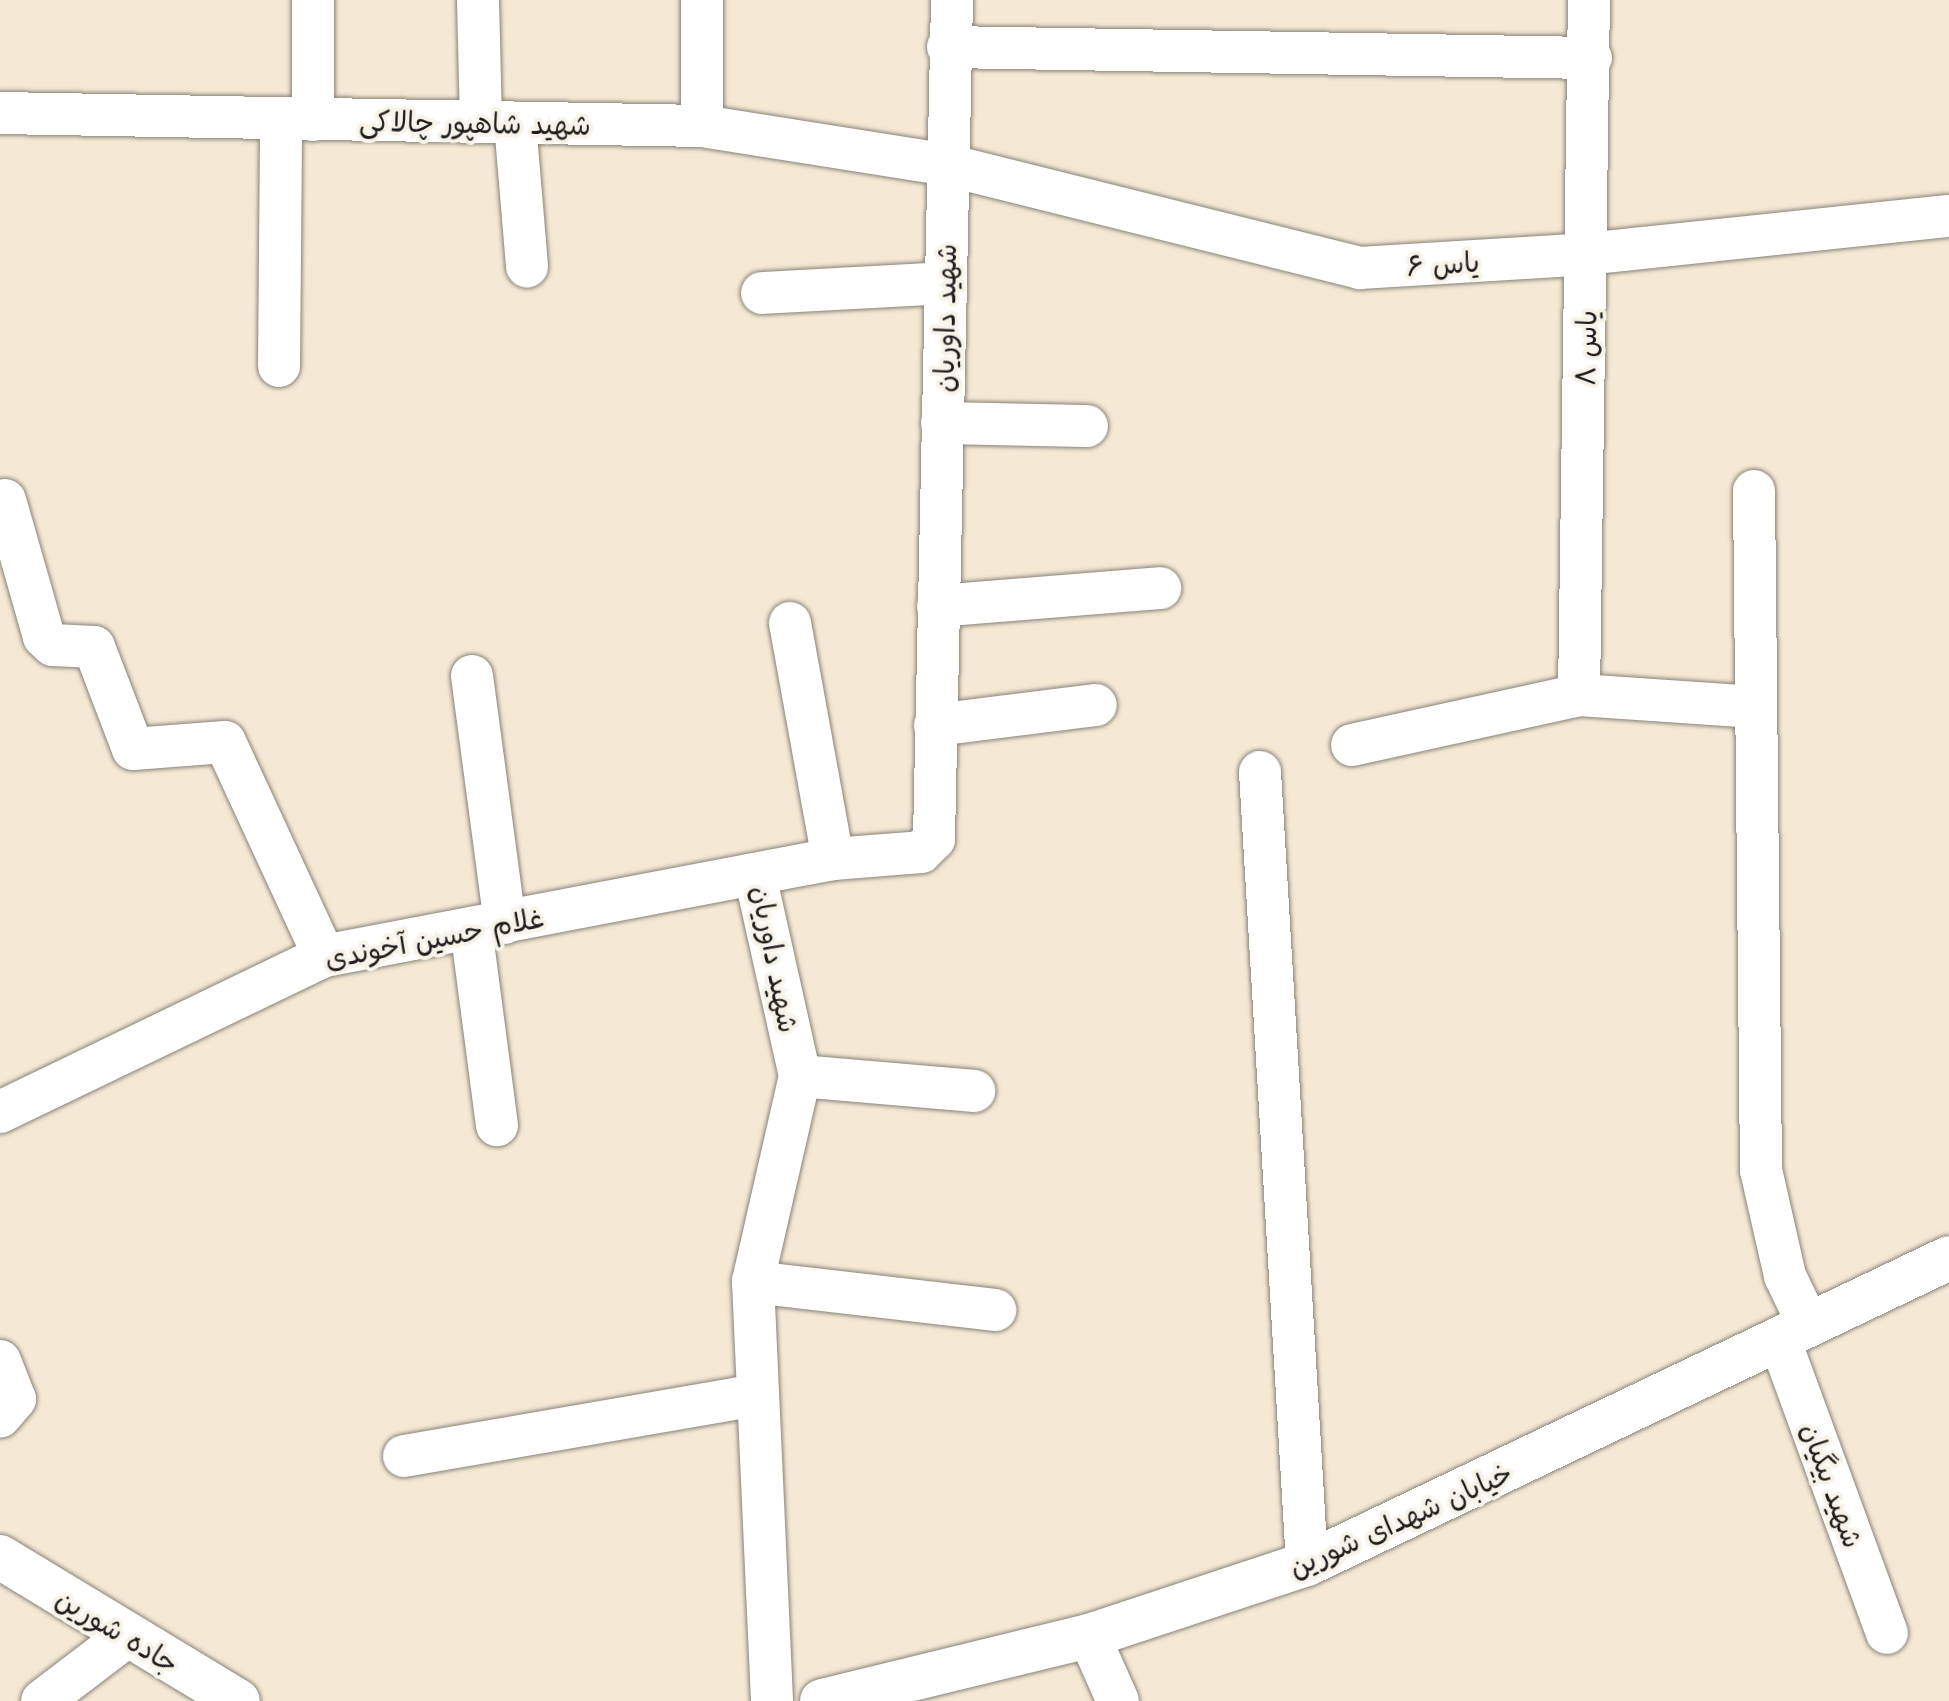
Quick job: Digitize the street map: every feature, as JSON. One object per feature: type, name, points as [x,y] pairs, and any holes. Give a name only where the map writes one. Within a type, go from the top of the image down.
[{"type":"street","points":[[279,366],[297,121],[313,0]]},
{"type":"street","points":[[478,0],[527,267]]},
{"type":"street","points":[[702,0],[702,126]]},
{"type":"street","name":"شهید داوریان","points":[[772,1701],[753,1282],[800,1076],[755,875],[833,859],[921,852],[934,839],[948,47],[952,0]]},
{"type":"street","name":"یاس ۸","points":[[1579,695],[1591,58],[1589,0]]},
{"type":"street","points":[[948,47],[1591,58]]},
{"type":"street","name":"شهید شاهپور چالاکی","points":[[0,113],[297,121],[702,126],[947,165]]},
{"type":"street","name":"یاس ۶","points":[[947,165],[1360,268],[1586,254],[1949,216]]},
{"type":"street","points":[[762,293],[945,283]]},
{"type":"street","points":[[942,423],[1087,426]]},
{"type":"street","name":"شهید بیگیان","points":[[1754,491],[1761,1170],[1794,1331],[1887,1633]]},
{"type":"street","points":[[5,500],[44,637],[53,645],[94,647],[133,749],[225,742],[324,956]]},
{"type":"street","points":[[938,606],[1160,588]]},
{"type":"street","points":[[790,623],[833,859]]},
{"type":"street","points":[[472,676],[497,1125]]},
{"type":"street","points":[[1352,745],[1579,695],[1756,707]]},
{"type":"street","points":[[935,725],[1096,705]]},
{"type":"street","points":[[1260,772],[1307,1564]]},
{"type":"street","name":"غلام حسین آخوندی","points":[[0,1112],[324,956],[755,875]]},
{"type":"street","points":[[800,1076],[974,1091]]},
{"type":"street","name":"خیابان شهدای شورین","points":[[822,1701],[1089,1636],[1307,1564],[1949,1258]]},
{"type":"street","points":[[753,1282],[995,1310]]},
{"type":"street","points":[[0,1361],[15,1399],[0,1417]]},
{"type":"street","points":[[404,1456],[756,1395]]},
{"type":"street","name":"جاده شورين","points":[[0,1557],[126,1637],[238,1701]]},
{"type":"street","points":[[1089,1636],[1118,1701]]},
{"type":"street","points":[[42,1701],[126,1637]]}]
